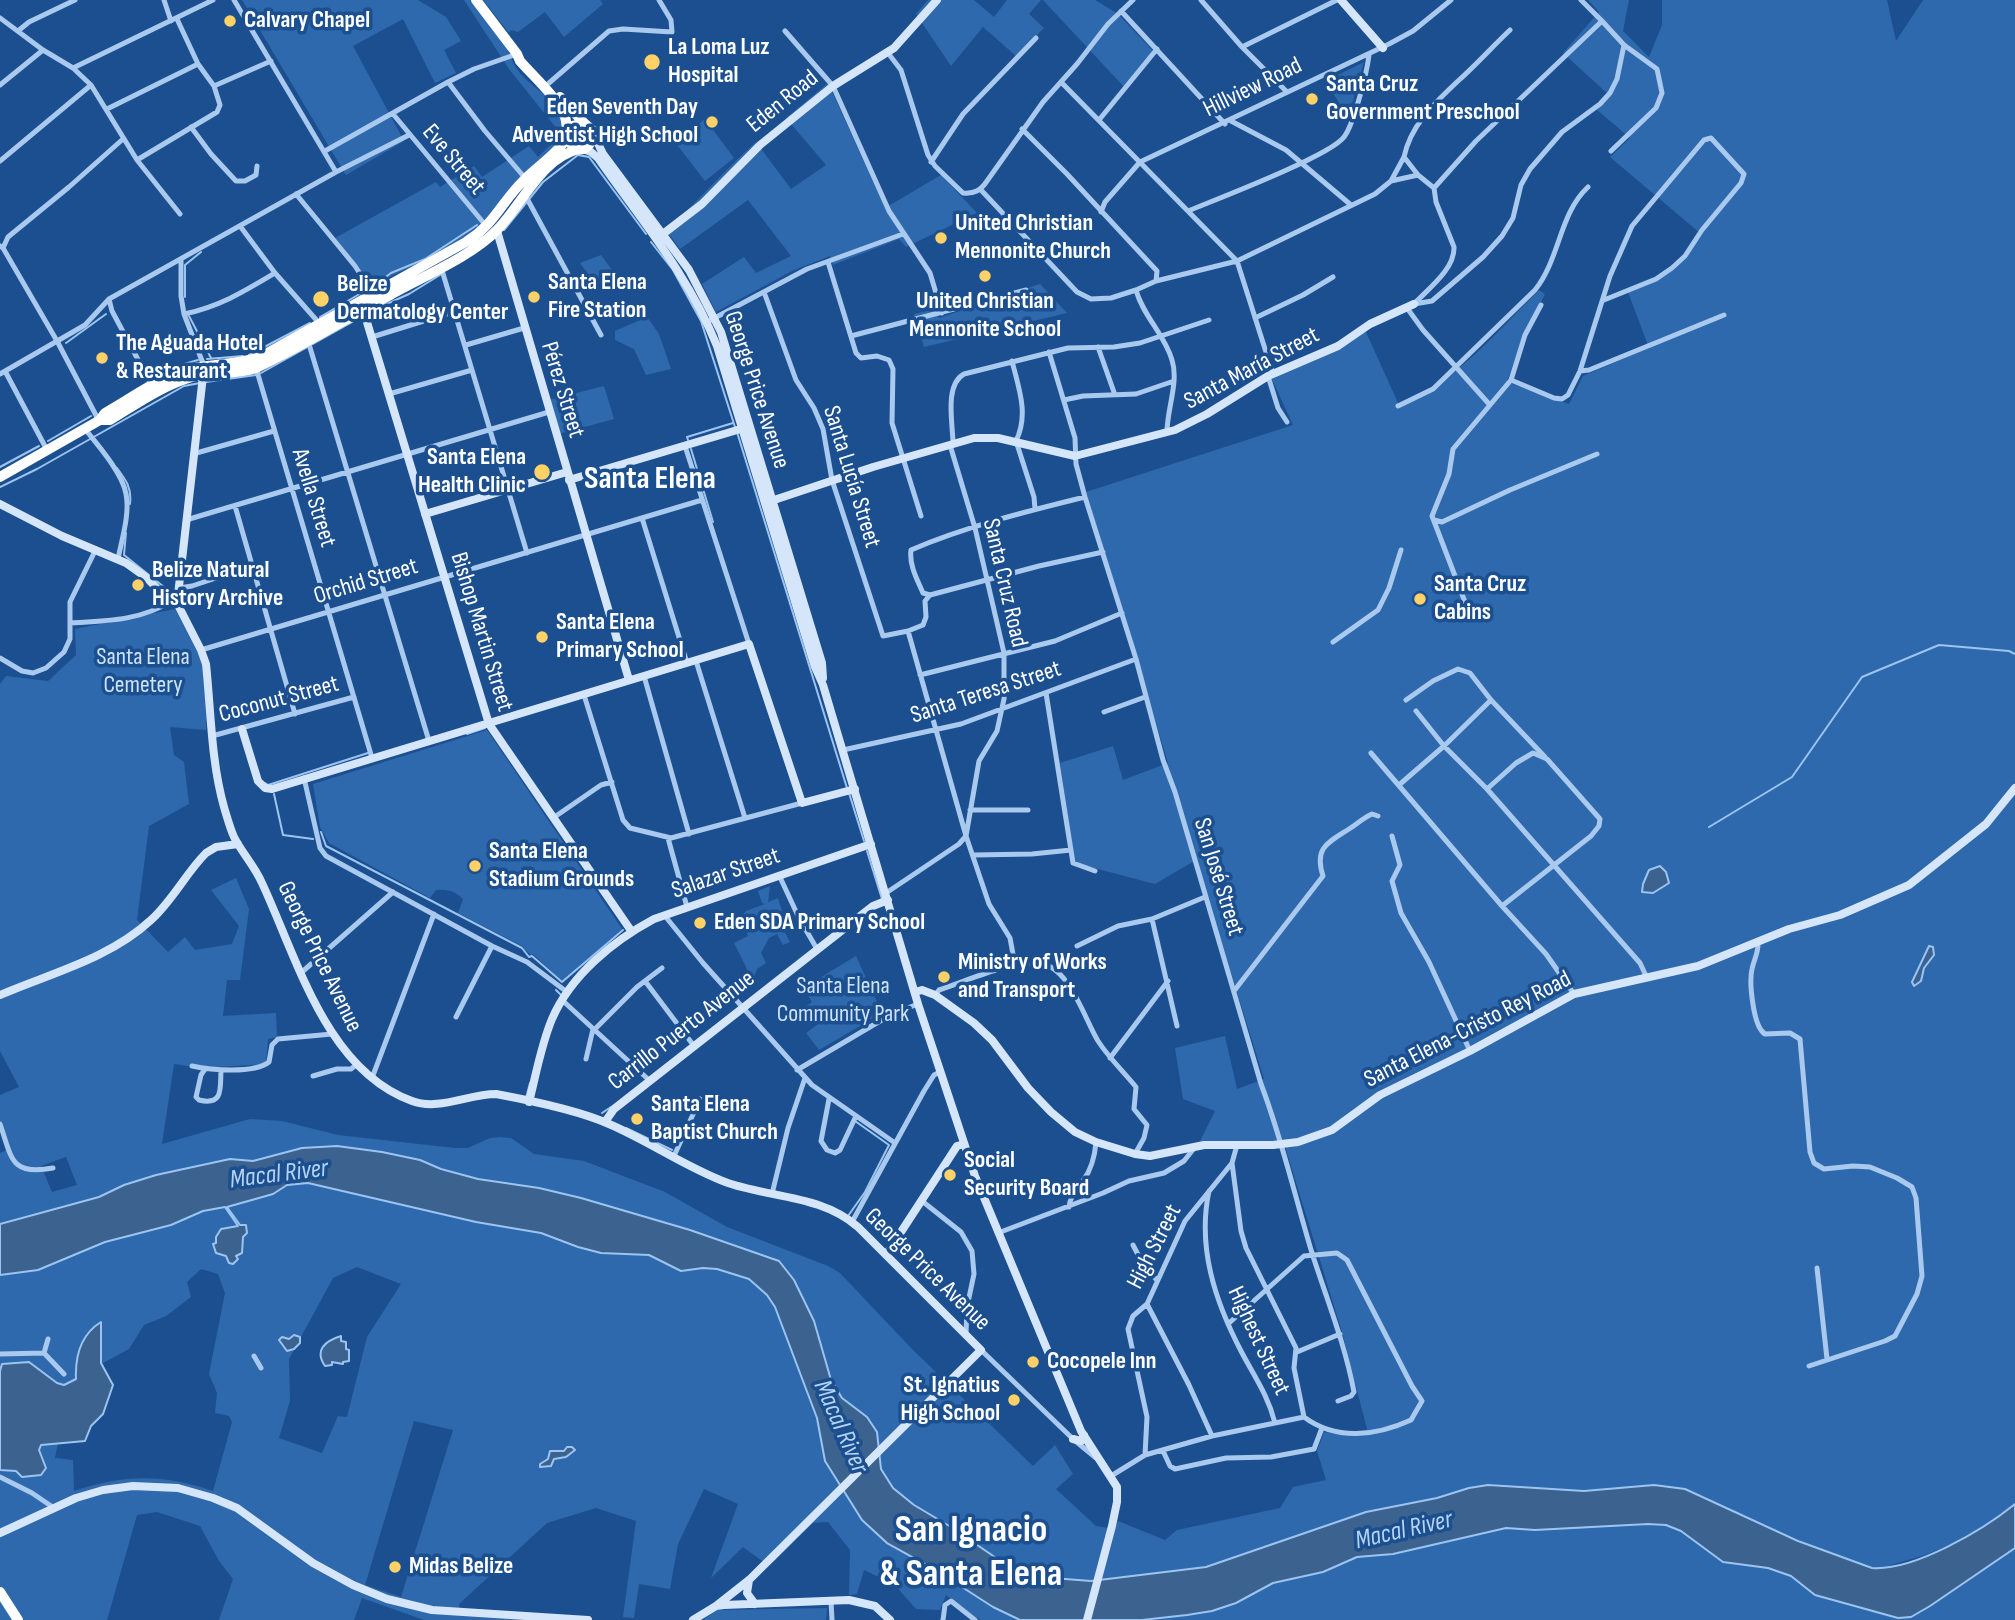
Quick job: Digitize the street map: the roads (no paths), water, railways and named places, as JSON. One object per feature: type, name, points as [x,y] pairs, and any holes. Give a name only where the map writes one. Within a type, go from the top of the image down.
[{"type":"highway","points":[[476,0],[520,61],[563,112],[570,144],[581,149]]},
{"type":"highway","points":[[100,421],[105,414],[181,372],[231,374],[256,368],[479,245],[524,193],[564,155],[590,145],[594,135],[591,127],[517,54]]},
{"type":"highway","points":[[0,477],[100,421],[110,420],[183,380],[203,371],[251,360],[492,229],[526,178],[556,152],[572,126],[584,123]]},
{"type":"highway","points":[[0,1592],[18,1620]]},
{"type":"main road","name":"Eden Road","points":[[660,236],[702,204],[760,145],[833,86],[888,53],[937,0]]},
{"type":"main road","points":[[1339,0],[1383,48]]},
{"type":"main road","name":"George Price Avenue","points":[[594,135],[660,236],[710,320],[822,663],[823,685],[918,1004],[964,1144],[998,1233],[1084,1436],[1116,1487],[1117,1497],[1109,1535],[1087,1620]]},
{"type":"main road","name":"George Price Avenue","points":[[581,149],[598,158],[660,236]]},
{"type":"main road","name":"Pérez Street","points":[[492,229],[629,680]]},
{"type":"main road","name":"Santa María Street","points":[[768,501],[902,458],[986,437],[1075,456],[1167,432],[1206,414],[1270,375],[1325,352],[1370,324],[1411,306]]},
{"type":"main road","name":"Bishop Martin Street","points":[[363,309],[489,724],[632,932]]},
{"type":"main road","name":"George Price Avenue","points":[[203,371],[179,588],[175,602],[206,664],[212,736],[223,803],[238,844],[258,873],[332,1034],[356,1065],[400,1096],[422,1104],[437,1104],[487,1094],[529,1102],[607,1123],[725,1181],[820,1205],[837,1212],[852,1222],[981,1350]]},
{"type":"main road","points":[[425,514],[508,490],[685,446],[746,427]]},
{"type":"main road","points":[[0,504],[41,526],[118,559],[139,572],[175,602]]},
{"type":"main road","points":[[242,729],[262,787],[272,789],[749,644],[803,803],[855,789]]},
{"type":"main road","name":"Santa Elena-Cristo Rey Road","points":[[915,992],[922,990],[935,995],[987,1034],[1028,1088],[1058,1119],[1075,1132],[1097,1142],[1135,1154],[1157,1155],[1195,1147],[1282,1144],[1307,1140],[1332,1130],[1380,1095],[1470,1051],[1574,994],[1698,966],[1789,929],[1840,915],[1909,885],[1986,824],[2015,788]]},
{"type":"main road","points":[[0,995],[121,943],[162,910],[206,853],[216,847],[238,844]]},
{"type":"main road","name":"Salazar Street","points":[[529,1102],[547,1030],[565,996],[601,956],[632,932],[687,907],[871,844]]},
{"type":"main road","name":"Carrillo Puerto Avenue","points":[[607,1123],[817,949],[873,906],[887,899]]},
{"type":"main road","name":"Carrillo Puerto Avenue","points":[[607,1123],[614,1109],[875,911],[887,899]]},
{"type":"main road","points":[[886,1255],[957,1146],[964,1144]]},
{"type":"main road","points":[[695,1620],[749,1580],[981,1350]]},
{"type":"main road","points":[[1073,1439],[1081,1441],[1084,1436]]},
{"type":"main road","points":[[0,1533],[89,1494],[120,1487],[163,1486],[196,1492],[237,1508],[304,1556],[352,1585],[394,1601],[438,1610],[588,1620]]},
{"type":"main road","points":[[749,1580],[747,1593],[755,1604]]},
{"type":"main road","points":[[716,1606],[849,1600],[869,1604],[890,1620]]},
{"type":"main road","points":[[436,1620],[438,1610]]},
{"type":"street","points":[[18,31],[29,22],[75,0]]},
{"type":"street","points":[[137,160],[219,109],[220,102],[214,86],[198,64],[164,0]]},
{"type":"street","points":[[73,68],[213,0]]},
{"type":"street","points":[[234,0],[336,172]]},
{"type":"street","points":[[549,83],[609,31],[623,29],[672,32],[671,20],[659,0]]},
{"type":"street","points":[[888,53],[901,71],[931,162],[963,192],[974,192],[981,190],[1022,129],[1108,24],[1133,0]]},
{"type":"street","points":[[1242,47],[1339,0]]},
{"type":"street","name":"Hillview Road","points":[[1101,212],[1105,202],[1140,162],[1383,48],[1413,31],[1451,0]]},
{"type":"street","points":[[1581,0],[1624,45],[1657,69],[1662,93],[1656,108],[1611,151]]},
{"type":"street","points":[[1202,1],[1242,47],[1287,92]]},
{"type":"street","points":[[1121,11],[1228,122],[1279,146],[1352,205]]},
{"type":"street","points":[[0,18],[43,50],[73,68],[91,85],[137,160],[180,214]]},
{"type":"street","points":[[1434,188],[1476,141],[1602,20]]},
{"type":"street","points":[[981,190],[1081,296],[1097,300],[1136,290],[1156,281],[1237,261],[1375,194],[1391,181],[1404,157],[1412,132],[1428,109],[1510,30]]},
{"type":"street","points":[[785,31],[833,86],[873,179],[903,234],[930,273],[942,313]]},
{"type":"street","points":[[931,162],[963,114],[1036,38]]},
{"type":"street","name":"Santa María Street","points":[[1411,306],[1436,297],[1483,257],[1502,236],[1513,218],[1521,185],[1530,169],[1562,132],[1600,104],[1610,93],[1617,79],[1624,45]]},
{"type":"street","points":[[1099,120],[1157,48]]},
{"type":"street","points":[[0,85],[43,50]]},
{"type":"street","name":"Eve Street","points":[[325,151],[448,82],[474,69],[517,54]]},
{"type":"street","points":[[1188,211],[1300,163],[1339,143],[1347,134],[1369,55]]},
{"type":"street","points":[[214,86],[271,61]]},
{"type":"street","points":[[107,109],[198,64]]},
{"type":"street","points":[[448,82],[485,131],[526,178]]},
{"type":"street","points":[[1061,82],[1237,261],[1278,408],[1287,422]]},
{"type":"street","points":[[0,161],[91,85]]},
{"type":"street","name":"Eve Street","points":[[393,114],[492,229]]},
{"type":"street","points":[[191,127],[211,154],[238,182],[257,175],[257,166]]},
{"type":"street","points":[[1022,129],[1157,271],[1156,281]]},
{"type":"street","points":[[47,450],[2,373],[85,325],[109,299],[336,172],[409,135]]},
{"type":"street","points":[[1511,380],[1554,398],[1562,399],[1568,394],[1580,371],[1618,255],[1636,219],[1704,140],[1711,138],[1742,172],[1744,177],[1741,183],[1702,230],[1685,256],[1672,268],[1656,279],[1604,300]]},
{"type":"street","points":[[100,421],[2,247],[8,237],[123,139]]},
{"type":"street","points":[[1404,157],[1418,175],[1434,188],[1436,202],[1455,254],[1448,267],[1411,306],[1454,367],[1489,404]]},
{"type":"street","points":[[1391,181],[1418,175]]},
{"type":"street","points":[[1398,406],[1428,393],[1540,284],[1570,211],[1588,187]]},
{"type":"street","points":[[524,193],[601,335]]},
{"type":"street","points":[[296,194],[355,266],[373,294]]},
{"type":"street","points":[[240,226],[275,274],[319,323]]},
{"type":"street","points":[[710,320],[807,269],[903,234]]},
{"type":"street","points":[[181,259],[184,314],[203,371]]},
{"type":"street","points":[[828,261],[856,352],[861,358],[877,356],[889,360],[892,369],[890,413],[921,516]]},
{"type":"street","points":[[441,267],[527,553]]},
{"type":"street","points":[[184,314],[228,301],[275,274]]},
{"type":"street","points":[[1255,318],[1333,277]]},
{"type":"street","points":[[851,336],[1026,290]]},
{"type":"street","points":[[1136,290],[1142,307],[1172,358],[1174,381],[1167,432]]},
{"type":"street","name":"Santa Lucía Street","points":[[764,292],[796,380],[814,408],[822,429],[832,480],[883,636],[908,631]]},
{"type":"street","points":[[109,299],[112,311],[152,386]]},
{"type":"street","points":[[1470,615],[1432,516],[1449,474],[1453,449],[1511,380],[1525,335],[1541,305]]},
{"type":"street","points":[[372,337],[456,311]]},
{"type":"street","points":[[1580,371],[1724,315]]},
{"type":"street","name":"Santa Cruz Road","points":[[966,836],[979,761],[997,731],[1002,708],[1004,653],[952,444],[953,392],[956,380],[964,374],[1049,352],[1076,347],[1132,345],[1209,320]]},
{"type":"street","points":[[466,345],[524,328]]},
{"type":"street","points":[[309,341],[429,741]]},
{"type":"street","points":[[1098,347],[1115,396]]},
{"type":"street","name":"San José Street","points":[[1049,352],[1075,438],[1075,456],[1085,497],[1136,659],[1233,992],[1282,1144],[1312,1254],[1340,1334],[1354,1392],[1338,1401]]},
{"type":"street","points":[[1012,360],[1022,405],[1023,427],[1016,442],[1034,497],[1035,509]]},
{"type":"street","name":"Avella Street","points":[[256,368],[372,758]]},
{"type":"street","points":[[389,394],[472,370]]},
{"type":"street","points":[[1064,400],[1083,396],[1136,394],[1174,381]]},
{"type":"street","points":[[186,520],[549,412]]},
{"type":"street","points":[[85,429],[120,478],[126,491],[126,511],[118,559]]},
{"type":"street","points":[[192,454],[274,431]]},
{"type":"street","points":[[685,446],[749,644]]},
{"type":"street","points":[[1434,520],[1442,522],[1597,454]]},
{"type":"street","points":[[1016,965],[1010,938],[989,904],[966,836],[908,631],[923,625],[926,617],[926,594],[910,559],[911,550],[1035,509],[1085,497]]},
{"type":"street","name":"Orchid Street","points":[[201,650],[702,500]]},
{"type":"street","points":[[235,506],[295,714]]},
{"type":"street","points":[[642,518],[687,663]]},
{"type":"street","points":[[0,658],[27,672],[42,670],[67,649],[70,639],[70,601],[96,549]]},
{"type":"street","points":[[1333,642],[1378,610],[1389,588],[1401,550]]},
{"type":"street","points":[[926,594],[1102,551]]},
{"type":"street","points":[[179,588],[252,566]]},
{"type":"street","points":[[70,623],[124,618],[175,602]]},
{"type":"street","points":[[920,675],[1055,641],[1122,613]]},
{"type":"street","name":"Santa Teresa Street","points":[[843,750],[934,730],[1046,693],[1136,659]]},
{"type":"street","points":[[696,661],[744,818]]},
{"type":"street","points":[[1406,700],[1433,681],[1458,669],[1470,673],[1491,700],[1600,819],[1599,826],[1591,836],[1502,906]]},
{"type":"street","points":[[645,676],[689,834]]},
{"type":"street","points":[[1046,693],[1073,863],[1077,867],[1095,872]]},
{"type":"street","points":[[584,695],[626,825],[668,838],[803,803]]},
{"type":"street","name":"Coconut Street","points":[[212,736],[354,697]]},
{"type":"street","points":[[1104,712],[1145,697]]},
{"type":"street","points":[[1399,785],[1491,700]]},
{"type":"street","points":[[1416,711],[1444,746],[1487,789],[1640,963],[1647,978]]},
{"type":"street","points":[[1371,753],[1546,954],[1574,994]]},
{"type":"street","points":[[1487,789],[1516,763],[1533,753],[1547,760]]},
{"type":"street","points":[[304,778],[322,852],[340,865],[535,966],[593,1029],[650,1081]]},
{"type":"street","points":[[553,818],[601,785],[612,782]]},
{"type":"street","points":[[970,810],[1028,810]]},
{"type":"street","points":[[1233,992],[1323,876],[1319,864],[1325,846],[1361,819],[1372,814],[1378,816]]},
{"type":"street","points":[[887,899],[966,836]]},
{"type":"street","points":[[1392,836],[1400,865],[1392,881],[1401,913],[1457,1018],[1470,1051]]},
{"type":"street","points":[[668,838],[687,907]]},
{"type":"street","points":[[974,855],[1071,850]]},
{"type":"street","points":[[779,875],[817,949]]},
{"type":"street","points":[[302,972],[393,892]]},
{"type":"street","points":[[1077,946],[1118,926],[1152,919],[1205,897]]},
{"type":"street","points":[[372,1078],[434,914]]},
{"type":"street","points":[[665,916],[805,1078],[829,1099],[895,1143]]},
{"type":"street","points":[[1152,919],[1177,1026]]},
{"type":"street","points":[[1758,941],[1758,953],[1751,976],[1757,1025],[1765,1034],[1790,1033],[1800,1039],[1814,1163],[1824,1168],[1860,1166],[1876,1169],[1909,1184],[1916,1198],[1921,1282],[1898,1332],[1885,1341],[1809,1366]]},
{"type":"street","points":[[456,1017],[492,946]]},
{"type":"street","points":[[935,995],[939,990],[1016,965],[1043,963],[1053,967],[1061,975],[1110,1058],[1136,1087],[1134,1109],[1147,1125],[1144,1138],[1135,1154]]},
{"type":"street","points":[[586,1059],[593,1029],[662,968]]},
{"type":"street","points":[[645,981],[694,1046]]},
{"type":"street","points":[[1110,1058],[1168,981]]},
{"type":"street","points":[[797,1070],[892,1014],[918,1004]]},
{"type":"street","points":[[192,1066],[220,1070],[253,1068],[267,1064],[272,1045],[278,1039],[332,1034]]},
{"type":"street","points":[[313,1076],[337,1069],[351,1069],[356,1065]]},
{"type":"street","points":[[205,1069],[196,1097],[211,1102],[216,1100],[219,1094],[220,1070]]},
{"type":"street","points":[[852,1222],[929,1083],[936,1073],[940,1072]]},
{"type":"street","points":[[772,1194],[788,1128],[805,1078]]},
{"type":"street","points":[[674,1156],[700,1099]]},
{"type":"street","points":[[829,1099],[821,1141],[827,1150],[835,1153],[840,1150],[856,1116]]},
{"type":"street","points":[[0,1124],[11,1157],[20,1167],[31,1171],[53,1168]]},
{"type":"street","points":[[1069,1207],[1070,1198],[1083,1182],[1090,1167],[1097,1142]]},
{"type":"street","name":"High Street","points":[[1145,1455],[1147,1417],[1128,1329],[1133,1316],[1147,1304],[1185,1221],[1232,1163],[1237,1145]]},
{"type":"street","points":[[998,1233],[1129,1181],[1172,1169],[1191,1155],[1195,1147]]},
{"type":"street","points":[[1232,1163],[1243,1239],[1297,1352],[1294,1368],[1304,1417]]},
{"type":"street","name":"Highest Street","points":[[1209,1191],[1205,1217],[1206,1248],[1214,1291],[1228,1324],[1265,1392],[1275,1423]]},
{"type":"street","points":[[922,1200],[961,1232],[972,1251],[974,1274],[967,1307],[966,1334]]},
{"type":"street","points":[[1133,1245],[1144,1268],[1157,1280]]},
{"type":"street","points":[[1111,1476],[1145,1455],[1304,1417],[1322,1428],[1342,1434],[1370,1433],[1412,1420],[1422,1401],[1347,1260],[1337,1253],[1304,1256],[1228,1324]]},
{"type":"street","points":[[1817,1268],[1827,1359]]},
{"type":"street","points":[[1147,1304],[1189,1385],[1212,1437]]},
{"type":"street","points":[[1297,1352],[1340,1334]]},
{"type":"street","points":[[44,1353],[48,1339]]},
{"type":"street","name":"George Price Avenue","points":[[981,1350],[1073,1439],[1102,1463]]},
{"type":"street","points":[[0,1354],[44,1353],[64,1374]]},
{"type":"street","points":[[254,1356],[261,1368]]},
{"type":"street","points":[[1163,1451],[1170,1466],[1175,1469],[1226,1458],[1279,1456],[1314,1449],[1322,1428]]},
{"type":"street","points":[[0,1477],[54,1508]]},
{"type":"street","points":[[831,1601],[832,1620]]},
{"type":"street","points":[[943,1620],[943,1609],[948,1601],[954,1602],[975,1620]]},
{"type":"water","points":[[1660,866],[1666,872],[1669,883],[1653,893],[1642,892],[1649,870]]},
{"type":"water","points":[[1929,946],[1933,947],[1934,955],[1924,968],[1921,981],[1914,986],[1912,982]]},
{"type":"water","name":"Macal River","points":[[337,1146],[420,1160],[478,1179],[539,1188],[581,1198],[690,1230],[779,1261],[794,1280],[814,1321],[831,1380],[842,1398],[867,1417],[877,1432],[881,1469],[893,1488],[914,1505],[1026,1576],[1091,1581],[1206,1567],[1366,1512],[1488,1485],[1584,1491],[1654,1485],[1685,1489],[1798,1541],[1872,1568],[1908,1563],[1927,1556],[1967,1536],[2015,1504],[2015,1548],[1930,1606],[1911,1617],[1898,1618],[1815,1595],[1791,1576],[1768,1568],[1723,1562],[1681,1531],[1666,1525],[1648,1524],[1535,1530],[1506,1528],[1393,1554],[1357,1557],[1323,1572],[1273,1583],[1236,1603],[1187,1615],[1142,1620],[1020,1620],[993,1607],[887,1543],[862,1520],[825,1461],[817,1418],[775,1307],[767,1295],[749,1279],[717,1269],[681,1271],[649,1255],[601,1253],[541,1233],[476,1222],[308,1183],[287,1185],[273,1194],[227,1207],[240,1225],[246,1225],[247,1233],[243,1237],[242,1253],[236,1256],[238,1259],[233,1264],[229,1263],[226,1256],[216,1253],[213,1244],[216,1243],[221,1229],[238,1226],[225,1207],[203,1211],[171,1225],[105,1242],[38,1270],[0,1275],[0,1224],[99,1197],[124,1185],[156,1175],[230,1159],[253,1161],[302,1148]]},
{"type":"water","points":[[101,1322],[101,1363],[113,1385],[103,1414],[91,1426],[85,1441],[41,1445],[39,1450],[46,1468],[41,1475],[22,1477],[16,1471],[0,1470],[2,1364],[29,1362],[57,1383],[64,1385],[76,1379],[80,1347],[88,1333]]},
{"type":"water","points":[[294,1335],[300,1337],[300,1343],[287,1351],[279,1340],[282,1337],[289,1339]]},
{"type":"water","points":[[341,1336],[341,1341],[346,1342],[346,1349],[349,1350],[349,1361],[343,1364],[332,1362],[332,1365],[325,1366],[321,1355],[323,1347]]},
{"type":"water","points":[[567,1447],[575,1450],[566,1457],[554,1459],[551,1466],[540,1467],[540,1464],[548,1459],[550,1451],[564,1451]]},
{"type":"waterway","points":[[504,230],[543,182],[578,155],[589,157],[646,234]]},
{"type":"waterway","points":[[375,285],[391,273],[425,259],[477,225]]},
{"type":"waterway","points":[[651,242],[673,270],[701,321],[735,427]]},
{"type":"waterway","points":[[185,297],[185,265],[201,252]]},
{"type":"waterway","points":[[380,307],[409,294],[440,275]]},
{"type":"waterway","points":[[320,317],[363,292]]},
{"type":"waterway","points":[[66,343],[106,314]]},
{"type":"waterway","points":[[189,316],[211,358]]},
{"type":"waterway","points":[[261,373],[363,316]]},
{"type":"waterway","points":[[249,355],[310,323]]},
{"type":"waterway","points":[[207,359],[243,356]]},
{"type":"waterway","points":[[163,373],[198,360]]},
{"type":"waterway","points":[[206,382],[256,375]]},
{"type":"waterway","points":[[0,487],[184,386],[200,383]]},
{"type":"waterway","points":[[48,441],[91,416]]},
{"type":"waterway","points":[[688,440],[687,437],[733,423]]},
{"type":"waterway","points":[[737,432],[847,788]]},
{"type":"waterway","points":[[0,467],[39,446]]},
{"type":"waterway","points":[[691,449],[713,522]]},
{"type":"waterway","points":[[117,468],[128,484],[130,504]]},
{"type":"waterway","points":[[126,533],[124,555],[174,595]]},
{"type":"waterway","points":[[1709,827],[1792,777],[1862,677],[1939,645],[2009,651],[2015,654]]},
{"type":"waterway","points":[[467,734],[485,728]]},
{"type":"waterway","points":[[265,783],[268,785],[368,753]]},
{"type":"waterway","points":[[849,793],[864,841]]},
{"type":"waterway","points":[[274,794],[283,835],[313,839]]},
{"type":"waterway","points":[[321,832],[326,846],[522,948],[529,957],[532,956],[562,982],[623,930]]},
{"type":"waterway","points":[[867,851],[882,899]]},
{"type":"waterway","points":[[556,990],[561,995]]},
{"type":"waterway","points":[[526,1098],[530,1083]]},
{"type":"waterway","points":[[602,1113],[611,1107]]},
{"type":"waterway","points":[[848,1216],[865,1192],[889,1145],[855,1121]]},
{"type":"waterway","points":[[626,1128],[672,1150]]},
{"type":"place","name":"Calvary Chapel","points":[[230,21]]},
{"type":"place","name":"La Loma Luz Hospital","points":[[652,62]]},
{"type":"place","name":"Santa Cruz Government Preschool","points":[[1312,99]]},
{"type":"place","name":"Eden Seventh Day Adventist High School","points":[[712,122]]},
{"type":"place","name":"United Christian Mennonite Church","points":[[941,238]]},
{"type":"place","name":"United Christian Mennonite School","points":[[985,276]]},
{"type":"place","name":"Santa Elena Fire Station","points":[[534,297]]},
{"type":"place","name":"Belize Dermatology Center","points":[[321,299]]},
{"type":"place","name":"The Aguada Hotel & Restaurant","points":[[102,358]]},
{"type":"place","name":"Santa Elena Health Clinic","points":[[542,472]]},
{"type":"place","name":"Belize Natural History Archive","points":[[138,585]]},
{"type":"place","name":"Santa Cruz Cabins","points":[[1420,599]]},
{"type":"place","name":"Santa Elena Primary School","points":[[542,637]]},
{"type":"place","name":"Santa Elena Stadium Grounds","points":[[475,866]]},
{"type":"place","name":"Eden SDA Primary School","points":[[700,923]]},
{"type":"place","name":"Ministry of Works and Transport","points":[[944,977]]},
{"type":"place","name":"Santa Elena Baptist Church","points":[[637,1119]]},
{"type":"place","name":"Social Security Board","points":[[950,1175]]},
{"type":"place","name":"Cocopele Inn","points":[[1033,1362]]},
{"type":"place","name":"St. Ignatius High School","points":[[1014,1400]]},
{"type":"place","name":"Midas Belize","points":[[395,1567]]},
{"type":"district","name":"Santa Elena","points":[[650,480]]},
{"type":"district","name":"San Ignacio & Santa Elena","points":[[971,1553]]},
{"type":"park label","name":"Santa Elena Cemetery","points":[[143,672]]},
{"type":"park label","name":"Santa Elena Community Park","points":[[843,1001]]}]
